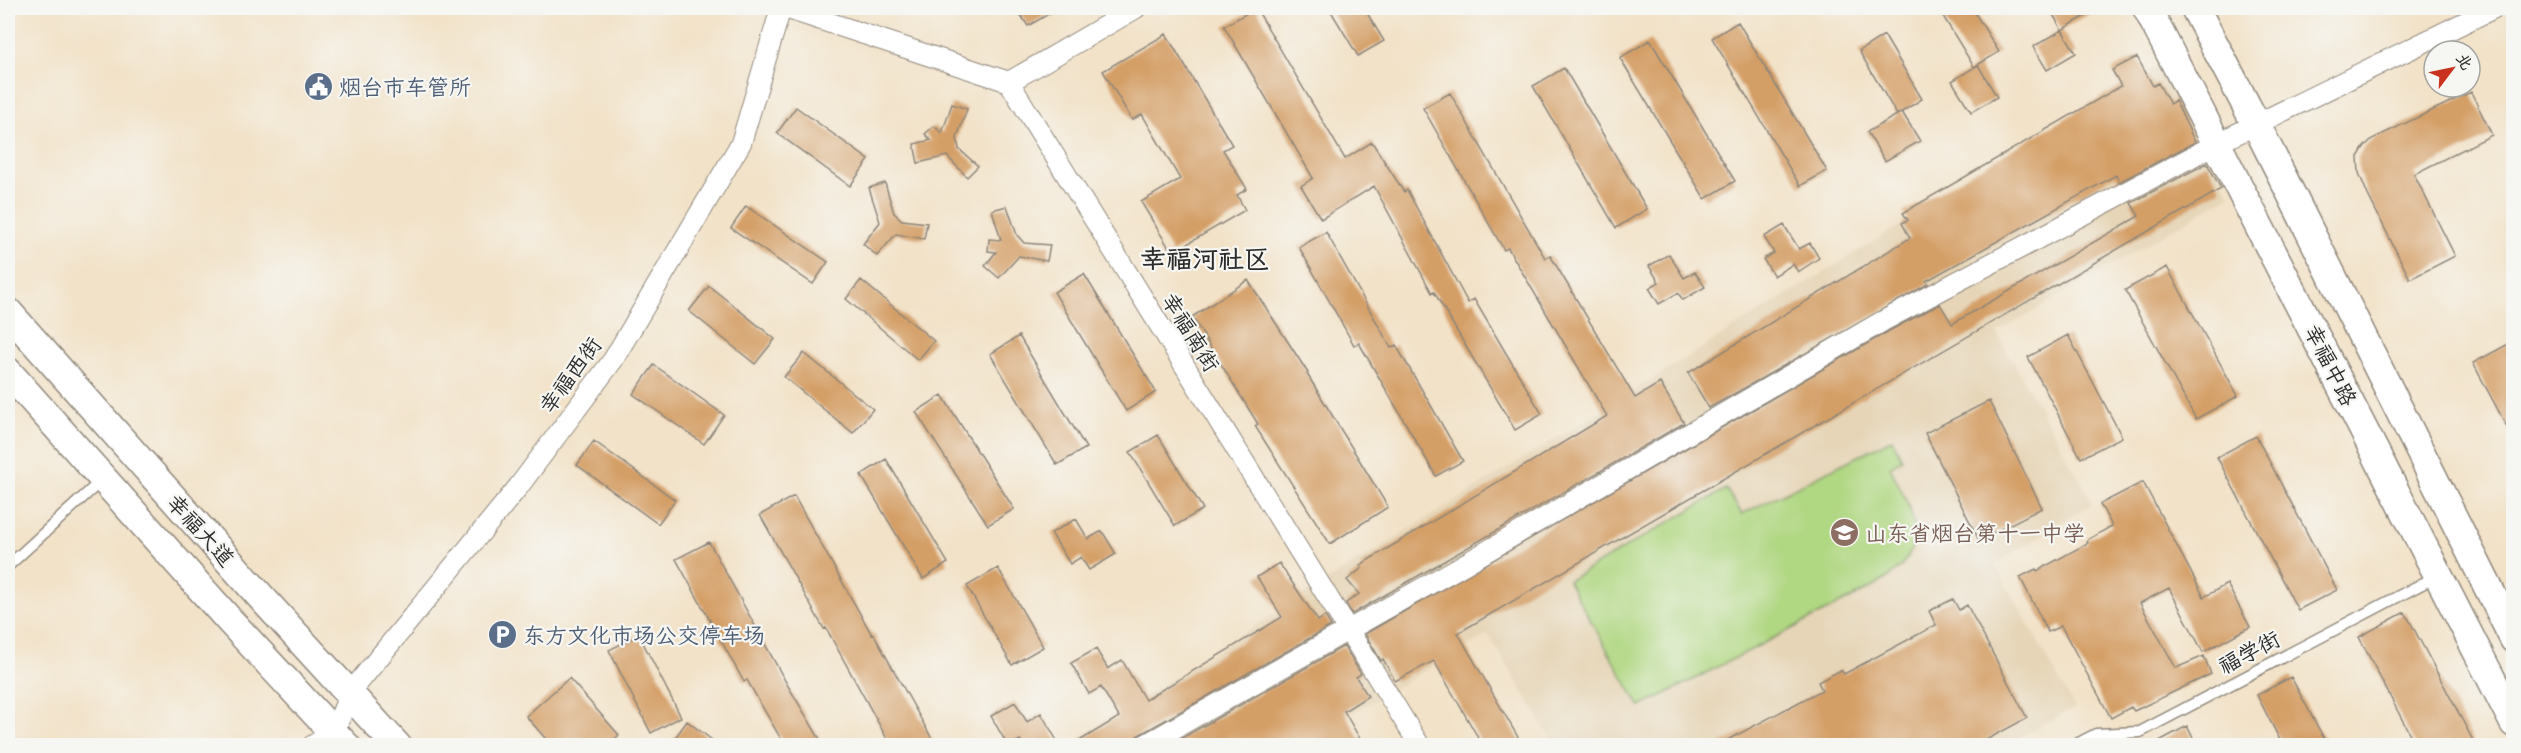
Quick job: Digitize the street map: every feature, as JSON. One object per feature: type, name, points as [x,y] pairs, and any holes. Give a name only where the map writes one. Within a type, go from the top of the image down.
[{"type":"main road","name":"幸福中路","points":[[2147,8],[2514,723]]},
{"type":"main road","name":"幸福中路","points":[[2195,8],[2256,124],[2514,639]]},
{"type":"main road","name":"幸福大道","points":[[8,312],[261,597],[397,746]]},
{"type":"main road","name":"幸福大道","points":[[8,372],[331,741]]},
{"type":"street","points":[[783,8],[1009,82],[1136,8]]},
{"type":"street","name":"幸福西街","points":[[331,741],[350,693],[519,486],[613,360],[741,143],[783,8]]},
{"type":"street","points":[[1143,746],[1458,568],[1883,321],[2218,143],[2494,8]]},
{"type":"street","name":"幸福南街","points":[[1009,82],[1420,746]]},
{"type":"lane","points":[[8,566],[103,479]]},
{"type":"lane","name":"福学街","points":[[2073,746],[2096,734],[2140,732],[2438,575]]},
{"type":"shaded area","points":[[2160,64],[2230,195],[1997,333],[2093,503],[1995,564],[2075,708],[2003,745],[1555,745],[1488,634],[1298,745],[1067,746],[1323,583]]},
{"type":"green space","points":[[1892,439],[1902,459],[1890,467],[1907,502],[1915,531],[1913,545],[1907,558],[1895,571],[1877,585],[1640,707],[1568,581],[1726,489],[1742,514]]},
{"type":"building","points":[[1016,8],[1059,8],[1028,26]]},
{"type":"building","points":[[1256,8],[1345,159],[1372,142],[1404,192],[1407,190],[1468,303],[1474,299],[1542,414],[1515,430],[1434,292],[1432,293],[1374,186],[1321,219],[1301,186],[1313,178],[1224,26]]},
{"type":"building","points":[[1329,8],[1364,8],[1384,41],[1358,56]]},
{"type":"building","points":[[1938,8],[1972,8],[1999,52],[1974,67]]},
{"type":"building","points":[[2049,8],[2099,8],[2062,30]]},
{"type":"building","points":[[1738,22],[1827,171],[1800,186],[1712,38]]},
{"type":"building","points":[[2062,30],[2076,53],[2047,70],[2033,47]]},
{"type":"building","points":[[1166,34],[1232,145],[1223,150],[1247,189],[1237,195],[1245,210],[1172,253],[1141,202],[1180,179],[1142,114],[1132,120],[1103,71]]},
{"type":"building","points":[[1884,35],[1922,99],[1897,115],[1859,51]]},
{"type":"building","points":[[1650,40],[1735,181],[1705,199],[1620,58]]},
{"type":"building","points":[[2137,57],[2153,86],[2158,83],[2170,104],[2175,100],[2195,142],[2119,182],[2116,175],[1926,281],[1928,284],[1709,408],[1688,373],[1910,238],[1902,223],[1908,220],[1903,213],[2121,86],[2112,70]]},
{"type":"building","points":[[1978,65],[1997,97],[1971,112],[1952,81]]},
{"type":"building","points":[[1564,68],[1647,209],[1616,228],[1533,86]]},
{"type":"building","points":[[1450,93],[1545,258],[1550,255],[1635,398],[1660,383],[1684,423],[1352,614],[1346,603],[1359,594],[1347,580],[1362,568],[1360,565],[1607,416],[1508,248],[1504,250],[1423,108]]},
{"type":"building","points":[[2456,99],[2474,99],[2492,135],[2414,174],[2455,256],[2410,279],[2359,173],[2358,157],[2372,139]]},
{"type":"building","points":[[952,104],[967,109],[957,138],[959,149],[978,166],[967,177],[947,156],[918,163],[914,144],[931,140],[925,134],[934,126],[942,133]]},
{"type":"building","points":[[796,107],[869,160],[850,186],[777,133]]},
{"type":"building","points":[[1902,112],[1920,141],[1885,161],[1867,132]]},
{"type":"building","points":[[2207,163],[2221,189],[1458,633],[1523,746],[1483,746],[1434,661],[1395,681],[1365,634],[1889,331],[1940,304],[1952,324],[2139,216],[2131,203]]},
{"type":"building","points":[[885,183],[894,213],[902,220],[927,223],[924,239],[896,234],[877,256],[863,244],[880,222],[869,188]]},
{"type":"building","points":[[746,206],[828,262],[813,284],[731,228]]},
{"type":"building","points":[[1007,206],[1017,235],[1024,243],[1050,245],[1047,261],[1019,256],[999,278],[985,266],[996,252],[988,251],[989,239],[1001,240],[992,210]]},
{"type":"building","points":[[1784,225],[1799,249],[1810,243],[1819,258],[1798,272],[1793,264],[1774,276],[1763,259],[1774,253],[1764,237]]},
{"type":"building","points":[[1326,232],[1391,348],[1396,345],[1463,461],[1436,476],[1359,343],[1354,345],[1299,247]]},
{"type":"building","points":[[1669,254],[1684,278],[1695,272],[1705,287],[1683,300],[1678,293],[1659,304],[1649,288],[1659,282],[1649,266]]},
{"type":"building","points":[[2167,267],[2238,396],[2196,419],[2125,290]]},
{"type":"building","points":[[1084,274],[1156,392],[1126,411],[1054,292]]},
{"type":"building","points":[[861,280],[934,341],[918,360],[846,299]]},
{"type":"building","points":[[1248,280],[1308,373],[1388,507],[1330,544],[1255,426],[1258,424],[1192,317]]},
{"type":"building","points":[[709,286],[775,339],[755,364],[689,311]]},
{"type":"building","points":[[2068,335],[2122,437],[2081,458],[2028,357]]},
{"type":"building","points":[[1019,336],[1086,448],[1057,465],[990,354]]},
{"type":"building","points":[[2514,341],[2514,440],[2473,363]]},
{"type":"building","points":[[804,353],[873,409],[853,433],[784,377]]},
{"type":"building","points":[[654,365],[724,415],[704,444],[633,394]]},
{"type":"building","points":[[942,395],[1014,509],[988,525],[916,412]]},
{"type":"building","points":[[1989,401],[2042,508],[1979,540],[1925,433]]},
{"type":"building","points":[[1158,435],[1203,509],[1175,526],[1130,452]]},
{"type":"building","points":[[2256,436],[2337,590],[2298,610],[2217,457]]},
{"type":"building","points":[[594,441],[675,500],[658,524],[577,465]]},
{"type":"building","points":[[886,459],[948,563],[923,579],[861,475]]},
{"type":"building","points":[[2143,482],[2204,597],[2227,584],[2250,627],[2203,652],[2169,588],[2140,603],[2176,668],[2204,656],[2211,674],[2134,711],[2131,707],[2111,718],[2061,626],[2048,632],[2020,577],[2036,569],[2037,571],[2088,543],[2087,540],[2112,526],[2100,504]]},
{"type":"building","points":[[794,496],[936,746],[891,746],[826,628],[824,629],[760,515]]},
{"type":"building","points":[[1076,519],[1088,539],[1102,531],[1116,554],[1089,570],[1081,557],[1070,564],[1051,533]]},
{"type":"building","points":[[709,542],[788,686],[824,746],[785,746],[747,680],[744,682],[676,559]]},
{"type":"building","points":[[1279,563],[1318,621],[1325,616],[1331,626],[1137,736],[1131,746],[1071,746],[1119,717],[1101,687],[1089,694],[1071,663],[1096,649],[1108,669],[1122,660],[1145,700],[1282,617],[1257,577]]},
{"type":"building","points":[[998,568],[1043,647],[1012,665],[967,586]]},
{"type":"building","points":[[1953,599],[1959,610],[1967,605],[2027,718],[1975,746],[1716,746],[1822,690],[1818,682],[1841,670],[1844,674],[1936,625],[1929,611]]},
{"type":"building","points":[[2405,612],[2476,746],[2416,746],[2359,637]]},
{"type":"building","points":[[639,635],[681,717],[651,733],[609,650]]},
{"type":"building","points":[[1344,646],[1361,674],[1356,677],[1368,696],[1344,711],[1364,746],[1168,746]]},
{"type":"building","points":[[2291,677],[2328,746],[2283,746],[2257,695]]},
{"type":"building","points":[[569,678],[619,735],[607,746],[552,746],[526,716]]},
{"type":"building","points":[[1015,702],[1027,722],[1041,713],[1060,746],[1024,746],[1020,740],[1008,746],[991,716]]},
{"type":"building","points":[[687,721],[720,746],[669,746]]},
{"type":"building","points":[[2187,726],[2197,746],[2150,746]]},
{"type":"place","name":"烟台市车管所","points":[[318,87]]},
{"type":"place","name":"山东省烟台第十一中学","points":[[1844,533]]},
{"type":"place","name":"东方文化市场公交停车场","points":[[502,635]]},
{"type":"district","name":"幸福河社区","points":[[1205,259]]}]
